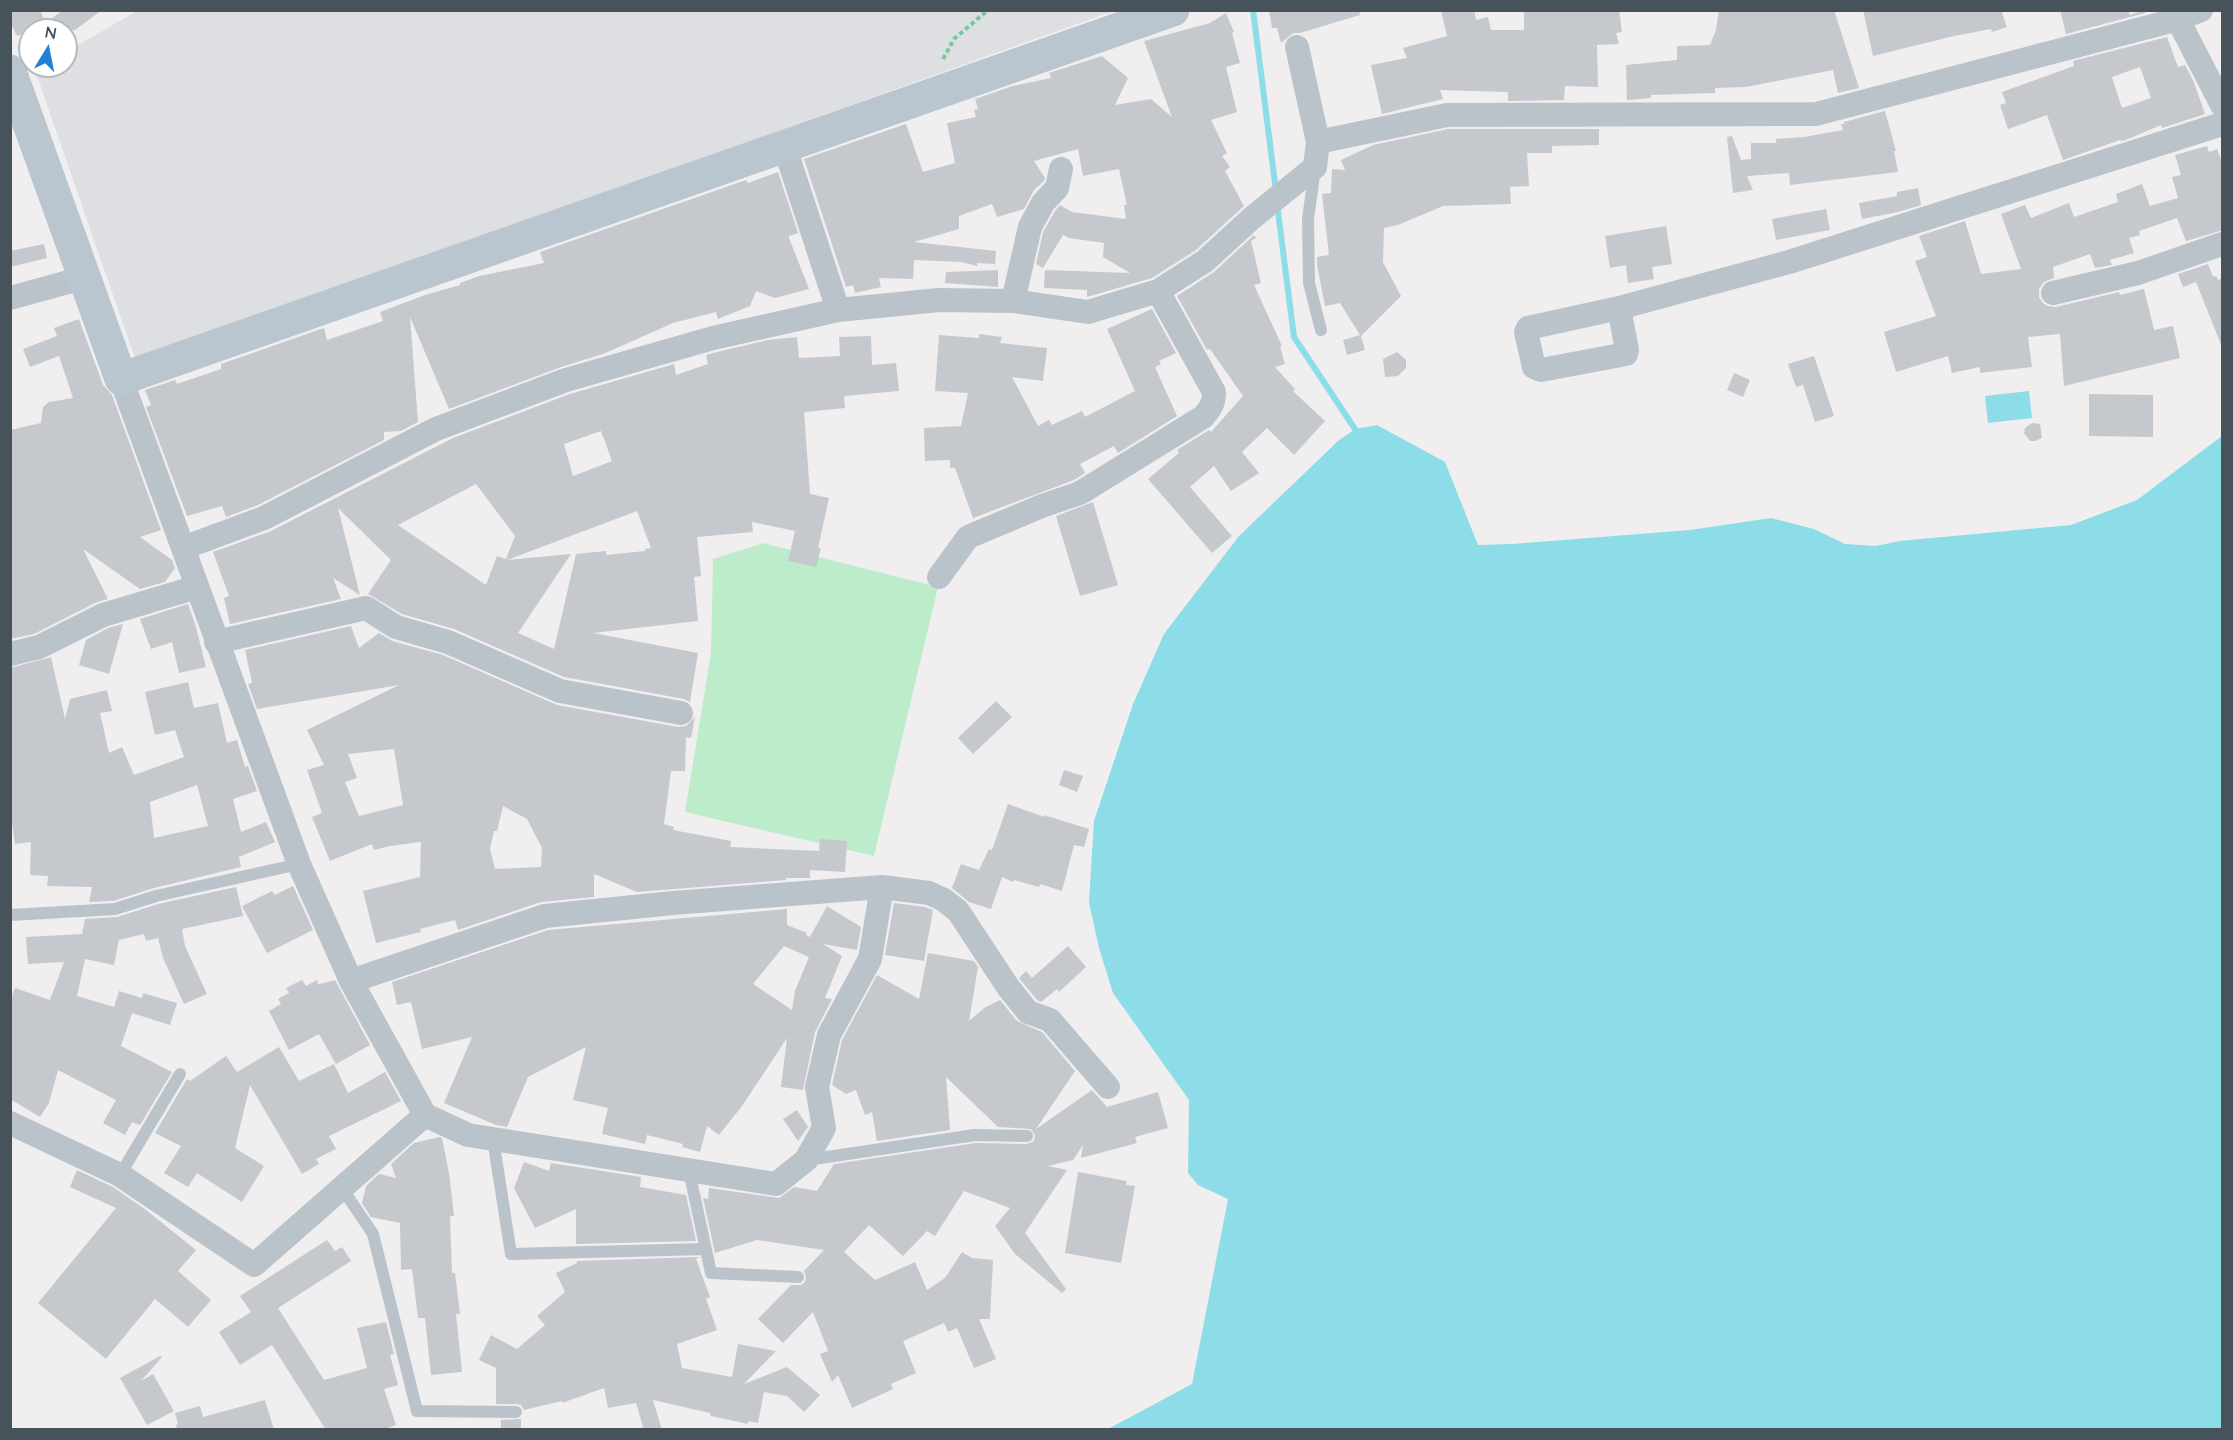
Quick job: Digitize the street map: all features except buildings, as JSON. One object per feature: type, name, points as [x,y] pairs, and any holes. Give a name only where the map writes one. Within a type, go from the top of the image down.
[{"type":"street","points":[[121,379],[786,148],[1173,10]]},
{"type":"street","points":[[1317,142],[1447,115],[1816,114],[2185,13],[2223,105]]},
{"type":"street","points":[[183,548],[264,518],[436,429],[566,380],[713,338],[838,310],[939,300],[1013,301],[1088,312],[1158,291],[1204,261],[1252,218],[1308,173],[1317,142],[1297,47]]},
{"type":"street","points":[[10,71],[83,278],[299,864],[351,981],[425,1115],[468,1135],[776,1184],[806,1160],[824,1128],[817,1087],[829,1035],[870,959],[882,887]]},
{"type":"street","points":[[1618,308],[1789,262],[2223,124]]},
{"type":"street","points":[[786,148],[838,310]]},
{"type":"street","points":[[1013,301],[1030,227],[1043,203],[1057,188],[1060,169]]},
{"type":"street","points":[[2053,293],[2138,273],[2223,244]]},
{"type":"street","points":[[10,298],[83,278]]},
{"type":"street","points":[[939,577],[968,537],[1080,493],[1203,417],[1210,409],[1214,402],[1214,392],[1158,291]]},
{"type":"street","points":[[10,654],[39,646],[103,615],[196,587]]},
{"type":"street","points":[[216,642],[366,608],[396,627],[448,642],[560,691],[681,713]]},
{"type":"street","points":[[351,981],[545,916],[673,903],[882,887],[929,893],[958,910],[1008,987],[1028,1012],[1050,1020],[1108,1087]]},
{"type":"street","points":[[10,1123],[120,1175],[254,1265],[425,1115]]},
{"type":"lane","points":[[1308,173],[1309,283],[1322,330]]},
{"type":"lane","points":[[10,915],[115,909],[156,896],[299,864]]},
{"type":"lane","points":[[120,1175],[180,1074]]},
{"type":"lane","points":[[806,1160],[975,1135],[1027,1136]]},
{"type":"lane","points":[[493,1139],[511,1254],[706,1249]]},
{"type":"lane","points":[[689,1171],[711,1273],[798,1277]]},
{"type":"lane","points":[[342,1188],[373,1234],[417,1411],[516,1412]]},
{"type":"path","points":[[943,59],[954,39],[988,10]]},
{"type":"shaded area","points":[[137,11],[1113,11],[136,361],[38,78],[78,78],[78,45]]},
{"type":"green space","points":[[763,543],[938,587],[874,856],[685,812],[711,653],[713,559]]},
{"type":"water","points":[[2029,391],[2032,418],[1988,423],[1985,396]]},
{"type":"water","points":[[1377,425],[1445,462],[1478,545],[1690,530],[1771,518],[1814,529],[1845,544],[1876,546],[1900,541],[2071,525],[2137,500],[2222,436],[2222,1429],[1108,1429],[1192,1384],[1228,1199],[1198,1185],[1188,1173],[1189,1100],[1113,993],[1099,948],[1089,902],[1094,821],[1133,704],[1164,634],[1239,536],[1338,441],[1355,429]]},
{"type":"waterway","points":[[1253,10],[1276,191]]},
{"type":"waterway","points":[[1277,204],[1294,337],[1355,429]]}]
